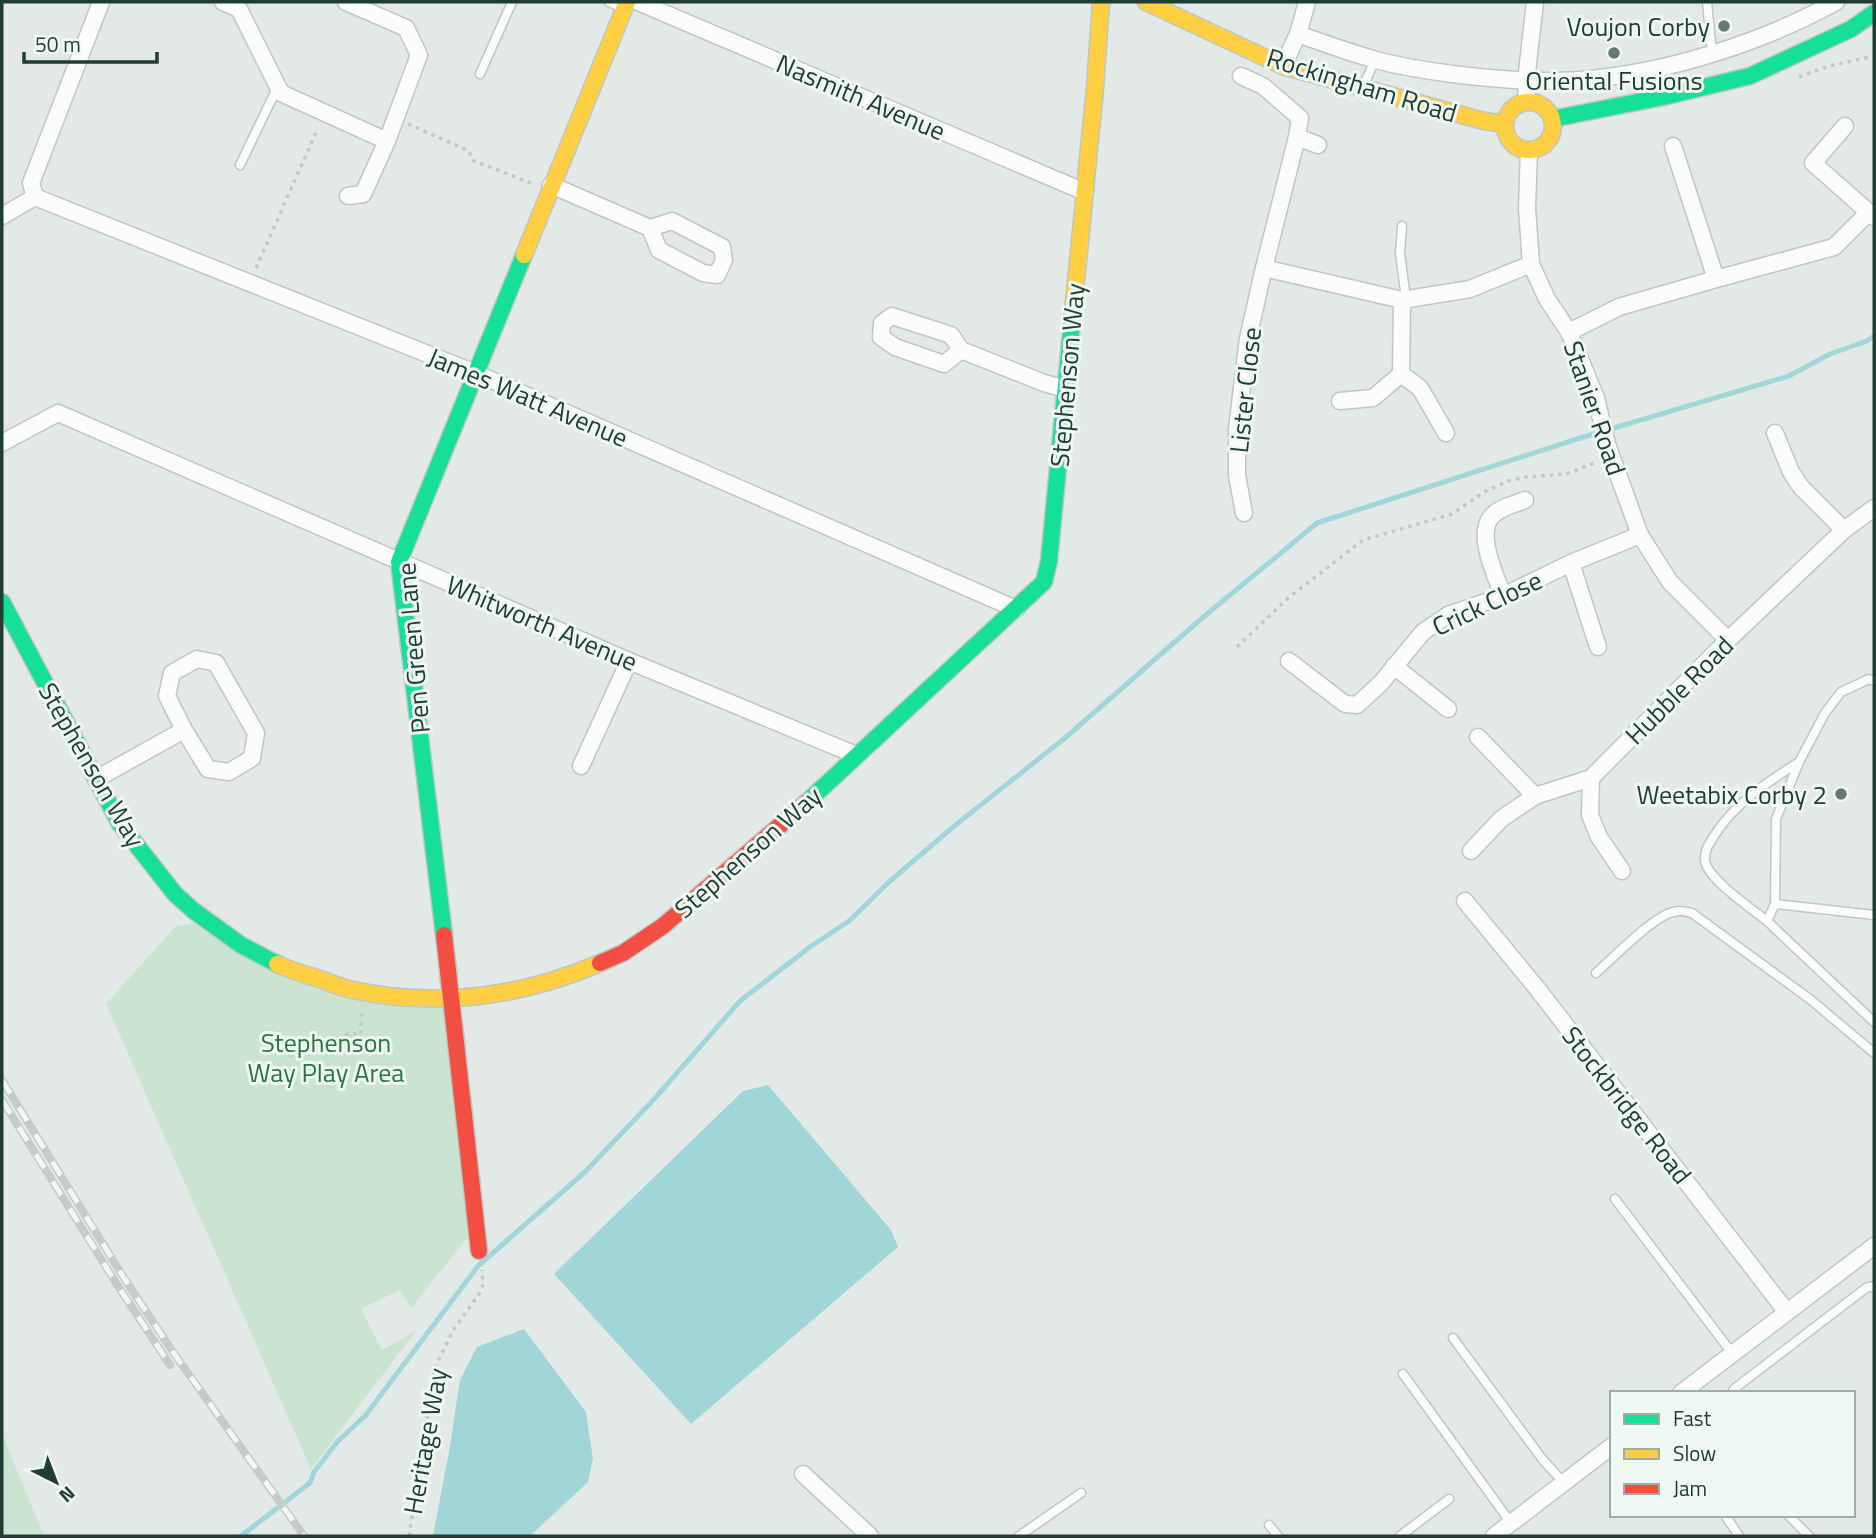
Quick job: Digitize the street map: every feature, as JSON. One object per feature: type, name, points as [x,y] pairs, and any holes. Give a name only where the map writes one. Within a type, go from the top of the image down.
[{"type":"street","points":[[2,216],[35,197],[31,183],[101,2]]},
{"type":"street","points":[[223,2],[239,9],[281,93],[387,141]]},
{"type":"street","name":"Stephenson Way","points":[[2,602],[120,824],[175,894],[194,912],[241,945],[281,966],[352,990],[429,1000],[452,996],[469,998],[527,989],[580,972],[623,953],[663,926],[797,811],[1044,582],[1049,561],[1101,2]]},
{"type":"street","name":"Rockingham Road","points":[[1146,2],[1283,66],[1484,121],[1505,124]]},
{"type":"street","points":[[1283,66],[1298,34],[1307,2]]},
{"type":"street","points":[[1527,102],[1526,81],[1535,2]]},
{"type":"street","points":[[1298,34],[1375,60],[1421,70],[1526,81],[1579,80],[1666,66],[1712,53],[1757,39],[1836,2]]},
{"type":"street","name":"Nasmith Avenue","points":[[624,3],[1085,192]]},
{"type":"street","name":"Pen Green Lane","points":[[479,1251],[452,996],[399,562],[475,373],[544,185],[624,3]]},
{"type":"street","points":[[348,197],[363,194],[387,141],[419,55],[406,28],[356,4]]},
{"type":"street","points":[[1552,119],[1750,76],[1851,29],[1874,13]]},
{"type":"street","points":[[1712,53],[1720,83]]},
{"type":"street","points":[[1241,76],[1263,86],[1300,118],[1297,137],[1318,145]]},
{"type":"street","points":[[1527,102],[1544,107],[1552,119],[1552,134],[1538,149],[1521,149],[1512,144],[1508,137],[1505,124],[1512,109],[1527,102]]},
{"type":"street","points":[[1569,332],[1619,307],[1834,247],[1871,215],[1813,163],[1844,126]]},
{"type":"street","name":"Lister Close","points":[[1244,513],[1237,475],[1237,429],[1248,338],[1297,137]]},
{"type":"street","points":[[1673,146],[1716,279]]},
{"type":"street","name":"Stanier Road","points":[[1530,150],[1527,208],[1531,264],[1547,299],[1569,332],[1596,398],[1609,450],[1640,535],[1671,582],[1728,640]]},
{"type":"street","points":[[544,185],[650,228]]},
{"type":"street","name":"James Watt Avenue","points":[[35,197],[475,373],[1016,609]]},
{"type":"street","points":[[1264,268],[1404,300],[1470,289],[1531,264]]},
{"type":"street","points":[[1340,401],[1373,398],[1401,374],[1404,300]]},
{"type":"street","points":[[961,350],[1065,389]]},
{"type":"street","points":[[1401,374],[1420,388],[1446,433]]},
{"type":"street","name":"Whitworth Avenue","points":[[2,443],[58,413],[629,661],[856,755]]},
{"type":"street","points":[[1775,433],[1791,472],[1801,487],[1844,530]]},
{"type":"street","points":[[1503,596],[1486,544],[1486,528],[1492,516],[1525,500]]},
{"type":"street","name":"Hubble Road","points":[[1471,850],[1501,819],[1535,796],[1591,778],[1728,640],[1844,530],[1874,508]]},
{"type":"street","name":"Crick Close","points":[[1289,661],[1345,704],[1357,705],[1381,683],[1423,632],[1448,615],[1503,596],[1640,535]]},
{"type":"street","points":[[1571,564],[1598,648]]},
{"type":"street","points":[[197,659],[216,663],[256,733],[251,758],[229,772],[208,769],[184,730],[167,696],[172,673],[197,659]]},
{"type":"street","points":[[581,766],[629,661]]},
{"type":"street","points":[[1394,666],[1448,709]]},
{"type":"street","points":[[96,779],[184,730]]},
{"type":"street","points":[[1478,737],[1535,796]]},
{"type":"street","points":[[1591,778],[1590,815],[1599,837],[1622,871]]},
{"type":"street","name":"Stockbridge Road","points":[[1465,901],[1536,987],[1786,1311]]},
{"type":"street","points":[[1684,1391],[1874,1246]]},
{"type":"street","points":[[1501,1532],[1610,1448]]},
{"type":"street","points":[[803,1474],[870,1536]]},
{"type":"lane","points":[[480,74],[512,2]]},
{"type":"lane","points":[[1707,2],[1712,53]]},
{"type":"lane","points":[[1363,87],[1375,60]]},
{"type":"lane","points":[[240,164],[278,86]]},
{"type":"lane","points":[[1402,226],[1400,253],[1404,300]]},
{"type":"lane","points":[[1766,921],[1775,904],[1776,819],[1799,762],[1825,713],[1841,692],[1869,679],[1874,681]]},
{"type":"lane","points":[[1799,762],[1739,804],[1706,848],[1705,862],[1711,874],[1734,896],[1766,921],[1874,1022]]},
{"type":"lane","points":[[1775,904],[1874,915]]},
{"type":"lane","points":[[1596,973],[1654,921],[1668,913],[1692,913],[1811,1000],[1874,1053]]},
{"type":"lane","points":[[1615,1199],[1732,1353]]},
{"type":"lane","points":[[1733,1391],[1866,1289],[1874,1286]]},
{"type":"lane","points":[[1453,1338],[1543,1460],[1564,1483]]},
{"type":"lane","points":[[1402,1374],[1501,1532]]},
{"type":"lane","points":[[1019,1536],[1081,1493]]},
{"type":"lane","points":[[1400,1536],[1450,1499]]},
{"type":"lane","points":[[1726,1517],[1739,1536]]},
{"type":"lane","points":[[1790,1517],[1809,1536]]},
{"type":"lane","points":[[1269,1524],[1278,1536]]},
{"type":"path","points":[[256,268],[325,113]]},
{"type":"path","points":[[408,124],[469,151],[472,160],[544,185]]},
{"type":"path","points":[[1237,647],[1287,599],[1363,540],[1452,514],[1486,491],[1508,481],[1566,474],[1609,450]]},
{"type":"path","points":[[360,1042],[362,1013]]},
{"type":"path","points":[[289,1056],[348,1034],[360,1034]]},
{"type":"path","name":"Heritage Way","points":[[409,1536],[435,1367],[454,1329],[479,1294],[483,1285],[483,1274]]},
{"type":"green space","name":"Stephenson Way Play Area","points":[[194,923],[278,974],[452,997],[471,1233],[411,1308],[400,1290],[361,1309],[382,1350],[416,1331],[311,1469],[106,1004],[175,927]]},
{"type":"green space","points":[[2,1434],[44,1536],[2,1536]]},
{"type":"water","points":[[768,1085],[891,1230],[898,1247],[691,1424],[554,1274],[743,1091]]},
{"type":"water","points":[[524,1329],[586,1412],[593,1459],[588,1482],[530,1536],[433,1536],[460,1380],[477,1347]]},
{"type":"waterway","points":[[241,1536],[310,1483],[314,1472],[338,1441],[365,1416],[478,1266],[586,1171],[656,1097],[740,1001],[810,947],[849,921],[889,882],[953,827],[1065,738],[1201,619],[1317,523],[1577,439],[1789,376],[1830,354],[1874,336]]},
{"type":"railway","points":[[2,1080],[173,1352],[304,1536]]},
{"type":"railway","points":[[2,1100],[170,1365]]},
{"type":"traffic: fast","points":[[1552,119],[1750,76],[1851,29],[1874,13]]},
{"type":"traffic: fast","points":[[444,935],[399,562],[524,255]]},
{"type":"traffic: fast","points":[[806,803],[1044,582],[1049,561],[1073,312]]},
{"type":"traffic: fast","points":[[2,602],[120,824],[175,894],[194,911],[241,945],[277,964]]},
{"type":"traffic: slow","points":[[524,255],[627,2]]},
{"type":"traffic: slow","points":[[1073,312],[1101,2]]},
{"type":"traffic: slow","points":[[1146,2],[1283,66],[1484,121],[1505,124]]},
{"type":"traffic: slow","points":[[1529,102],[1546,109],[1553,126],[1546,143],[1529,150],[1512,143],[1505,126],[1512,109],[1529,102]]},
{"type":"traffic: slow","points":[[277,964],[353,990],[416,998],[447,998],[478,996],[540,984],[600,963]]},
{"type":"traffic: jam","points":[[600,963],[623,953],[663,926],[806,803]]},
{"type":"traffic: jam","points":[[444,935],[479,1251]]},
{"type":"place","name":"Voujon Corby","points":[[1724,26]]},
{"type":"place","name":"Oriental Fusions","points":[[1614,53]]},
{"type":"place","name":"Weetabix Corby 2","points":[[1841,794]]}]
